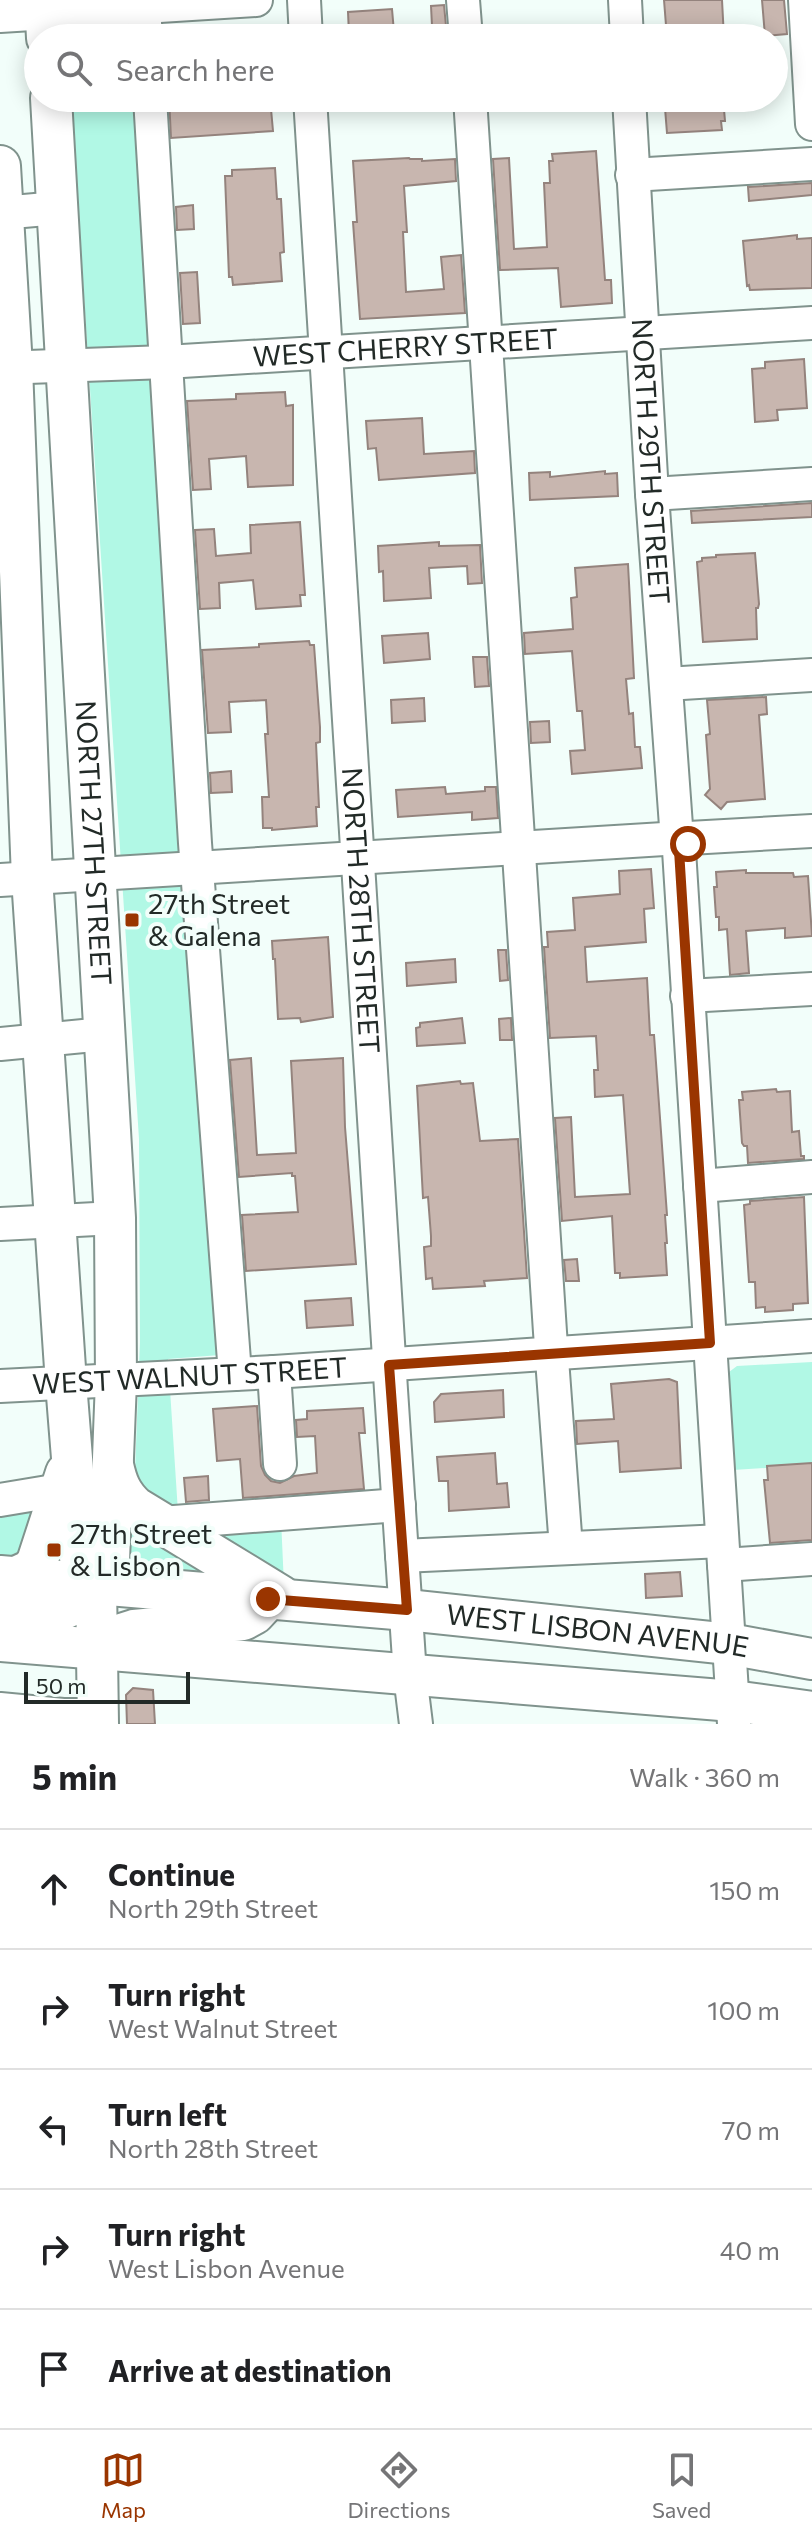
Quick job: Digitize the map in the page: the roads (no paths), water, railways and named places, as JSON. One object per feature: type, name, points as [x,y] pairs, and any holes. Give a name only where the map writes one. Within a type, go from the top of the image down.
[{"type":"main road","name":"NORTH 27TH STREET","points":[[52,112],[115,1218],[116,1381],[109,1560],[96,1584],[98,1720]]},
{"type":"main road","name":"NORTH 27TH STREET","points":[[0,166],[16,879],[43,1040],[66,1383],[66,1472],[80,1558],[96,1584]]},
{"type":"main road","points":[[96,1650],[120,1633],[243,1620],[278,1600],[124,1497],[118,1486],[112,1458]]},
{"type":"main road","points":[[8,1577],[31,1570],[37,1562],[66,1472]]},
{"type":"main road","name":"WEST LISBON AVENUE","points":[[8,1577],[407,1610],[729,1644],[812,1659]]},
{"type":"main road","points":[[0,1615],[52,1613],[69,1609],[96,1584]]},
{"type":"main road","name":"WEST LISBON AVENUE","points":[[0,1641],[410,1675],[734,1713],[812,1712]]},
{"type":"street","points":[[0,16],[45,11],[145,23],[256,0]]},
{"type":"street","points":[[304,0],[305,24]]},
{"type":"street","points":[[463,0],[465,24]]},
{"type":"street","points":[[625,0],[626,24]]},
{"type":"street","points":[[805,0],[812,124]]},
{"type":"street","points":[[151,112],[197,868],[235,1374]]},
{"type":"street","name":"NORTH 28TH STREET","points":[[311,112],[389,1365],[416,1724]]},
{"type":"street","points":[[471,112],[566,1548]]},
{"type":"street","name":"NORTH 29TH STREET","points":[[630,112],[652,494],[734,1713]]},
{"type":"street","points":[[632,175],[812,164]]},
{"type":"street","points":[[2,213],[58,208]]},
{"type":"street","name":"WEST CHERRY STREET","points":[[6,368],[166,362],[812,323]]},
{"type":"street","points":[[652,494],[812,484]]},
{"type":"street","points":[[666,684],[812,675]]},
{"type":"street","points":[[16,879],[812,831]]},
{"type":"street","points":[[687,996],[812,989]]},
{"type":"street","points":[[0,1044],[104,1034]]},
{"type":"street","points":[[700,1186],[812,1177]]},
{"type":"street","points":[[0,1224],[115,1218]]},
{"type":"street","name":"WEST WALNUT STREET","points":[[0,1386],[552,1355],[812,1336]]},
{"type":"street","points":[[274,1372],[280,1464]]},
{"type":"street","points":[[0,1500],[66,1472]]},
{"type":"street","points":[[161,1523],[399,1505]]},
{"type":"street","points":[[402,1556],[566,1548],[812,1559]]},
{"type":"street","points":[[18,1715],[98,1720]]},
{"type":"place","name":"27th Street & Galena","points":[[132,920]]},
{"type":"place","name":"27th Street & Lisbon","points":[[54,1550]]}]
